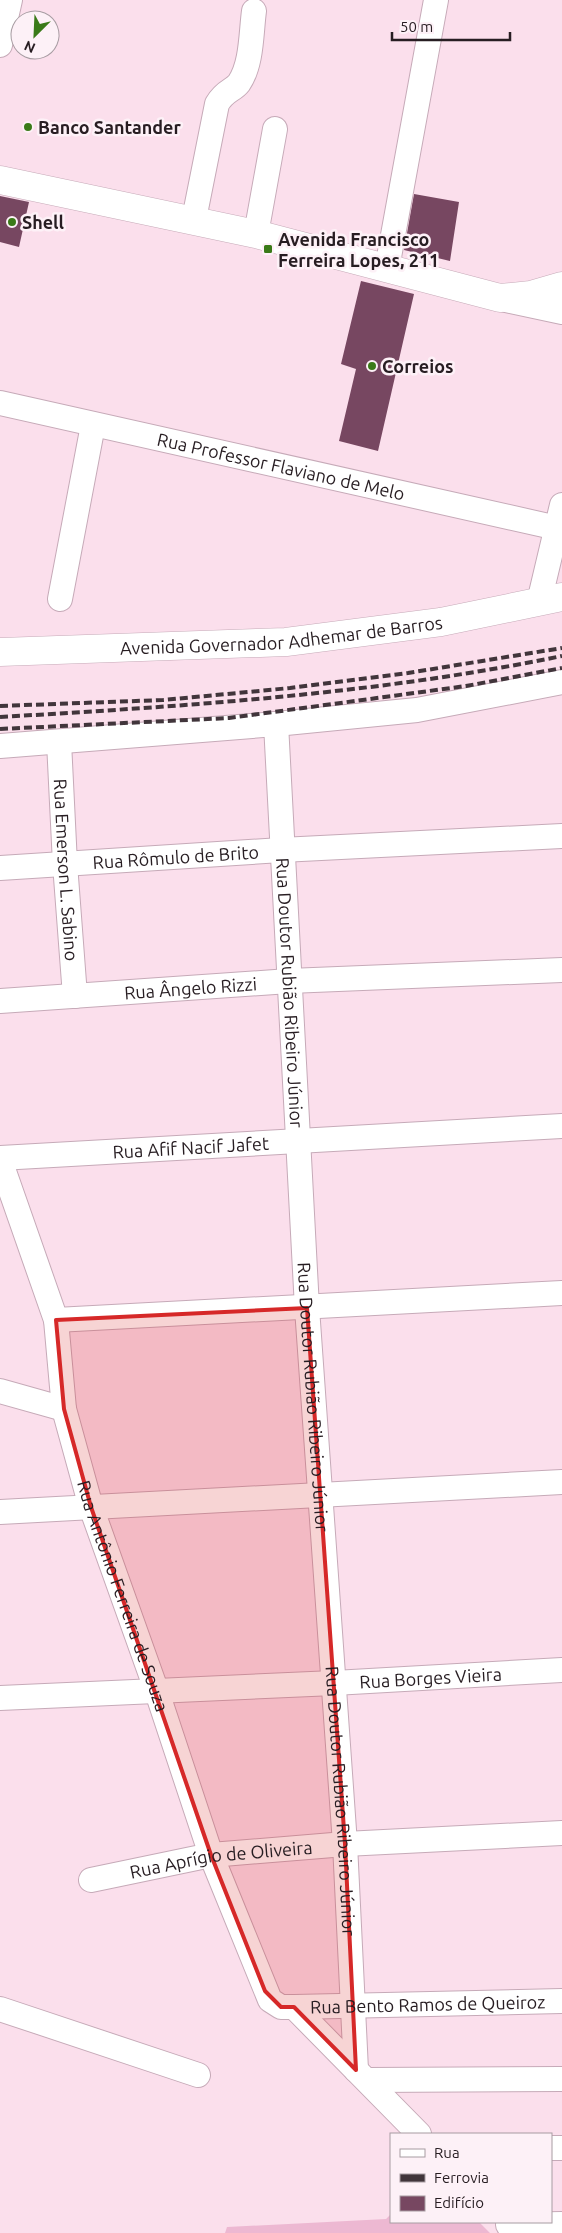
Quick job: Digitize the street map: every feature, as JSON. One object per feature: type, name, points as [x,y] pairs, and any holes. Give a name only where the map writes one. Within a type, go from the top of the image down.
[{"type":"main road","points":[[0,180],[70,196],[194,219],[500,298],[531,295],[562,286]]},
{"type":"main road","name":"Avenida Governador Adhemar de Barros","points":[[0,652],[286,642],[441,622],[550,599]]},
{"type":"street","points":[[0,44],[10,0]]},
{"type":"street","points":[[387,268],[436,0]]},
{"type":"street","points":[[194,219],[217,104],[222,94],[237,86],[245,70],[254,11]]},
{"type":"street","points":[[256,234],[275,130]]},
{"type":"street","points":[[500,298],[562,312]]},
{"type":"street","name":"Rua Professor Flaviano de Melo","points":[[0,403],[93,424],[560,520]]},
{"type":"street","points":[[60,599],[93,424]]},
{"type":"street","points":[[550,599],[560,520]]},
{"type":"street","points":[[0,746],[276,724],[417,710],[562,682]]},
{"type":"street","name":"Rua Doutor Rubião Ribeiro Júnior","points":[[276,724],[281,850],[307,1308],[345,1844],[353,2006],[362,2075]]},
{"type":"street","name":"Rua Emerson L. Sabino","points":[[59,742],[65,864],[75,996]]},
{"type":"street","name":"Rua Rômulo de Brito","points":[[0,868],[281,850],[562,836]]},
{"type":"street","name":"Rua Ângelo Rizzi","points":[[0,1001],[289,982],[562,970]]},
{"type":"street","name":"Rua Afif Nacif Jafet","points":[[0,1159],[562,1126]]},
{"type":"street","name":"Rua Antônio Ferreira de Souza","points":[[0,1159],[56,1320],[64,1409],[91,1507],[157,1692],[211,1855],[265,1991],[270,2000],[281,2007],[294,2008]]},
{"type":"street","points":[[56,1320],[562,1293]]},
{"type":"street","points":[[0,1391],[64,1409]]},
{"type":"street","points":[[0,1512],[562,1482]]},
{"type":"street","name":"Rua Borges Vieira","points":[[0,1698],[157,1692],[562,1670]]},
{"type":"street","name":"Rua Aprígio de Oliveira","points":[[91,1880],[211,1855],[345,1844],[562,1833]]},
{"type":"street","name":"Rua Bento Ramos de Queiroz","points":[[294,2008],[562,2001]]},
{"type":"street","points":[[294,2008],[418,2133]]},
{"type":"street","points":[[0,2009],[198,2075]]},
{"type":"street","points":[[362,2075],[562,2079]]},
{"type":"street","points":[[509,2227],[562,2224]]},
{"type":"highlighted area","points":[[307,1308],[345,1844],[356,2070],[294,2007],[281,2007],[265,1991],[211,1855],[91,1507],[64,1409],[56,1320]]},
{"type":"shaded area","points":[[390,2215],[390,2223],[480,2223],[490,2233],[225,2233],[227,2227],[386,2219]]},
{"type":"building","points":[[414,194],[459,202],[450,261],[404,250]]},
{"type":"building","name":"Shell","points":[[0,196],[29,202],[19,247],[0,242]]},
{"type":"building","name":"Correios","points":[[361,281],[414,294],[378,451],[339,441],[356,369],[341,364]]},
{"type":"railway","points":[[0,706],[163,700],[290,688],[408,673],[562,648]]},
{"type":"railway","points":[[0,717],[282,697],[423,680],[562,656]]},
{"type":"railway","points":[[0,729],[229,718],[466,686],[562,668]]},
{"type":"place","name":"Banco Santander","points":[[28,127]]},
{"type":"place","name":"Shell","points":[[12,222]]},
{"type":"place","name":"Avenida Francisco Ferreira Lopes, 211","points":[[268,249]]},
{"type":"place","name":"Correios","points":[[372,366]]}]
